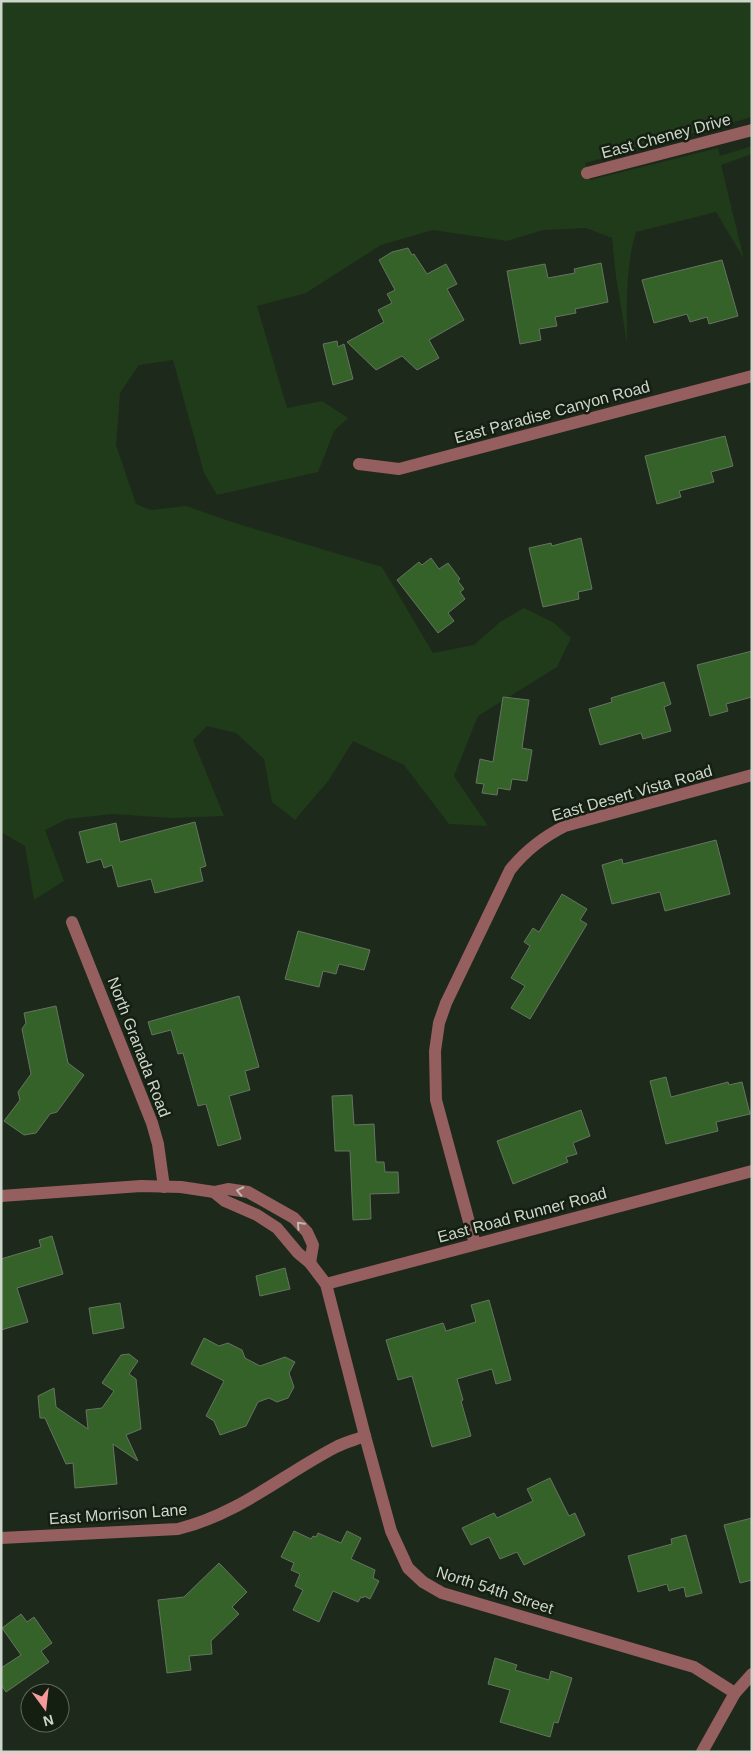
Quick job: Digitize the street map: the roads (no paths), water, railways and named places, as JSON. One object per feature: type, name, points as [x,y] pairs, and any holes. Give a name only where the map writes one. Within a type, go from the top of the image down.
[{"type":"street","name":"East Cheney Drive","points":[[588,173],[752,130]]},
{"type":"street","name":"East Paradise Canyon Road","points":[[359,464],[399,469],[752,376]]},
{"type":"street","name":"East Desert Vista Road","points":[[475,1244],[436,1100],[435,1051],[439,1023],[446,1004],[510,870],[523,854],[542,839],[565,826],[752,775]]},
{"type":"street","name":"North Granada Road","points":[[72,922],[152,1123],[158,1144],[164,1187]]},
{"type":"street","name":"East Road Runner Road","points":[[326,1284],[752,1171]]},
{"type":"street","points":[[1,1196],[140,1186],[181,1187],[214,1192],[228,1188],[248,1192],[294,1218],[307,1232],[313,1246],[310,1263]]},
{"type":"street","points":[[214,1192],[225,1201],[257,1215],[277,1228],[310,1263],[326,1284]]},
{"type":"street","name":"North 54th Street","points":[[326,1284],[391,1530],[408,1568],[422,1582],[442,1593],[694,1667],[735,1693]]},
{"type":"street","name":"East Morrison Lane","points":[[1,1538],[178,1529],[201,1523],[234,1508],[336,1447],[365,1436]]},
{"type":"street","points":[[702,1752],[735,1693],[752,1674]]}]
